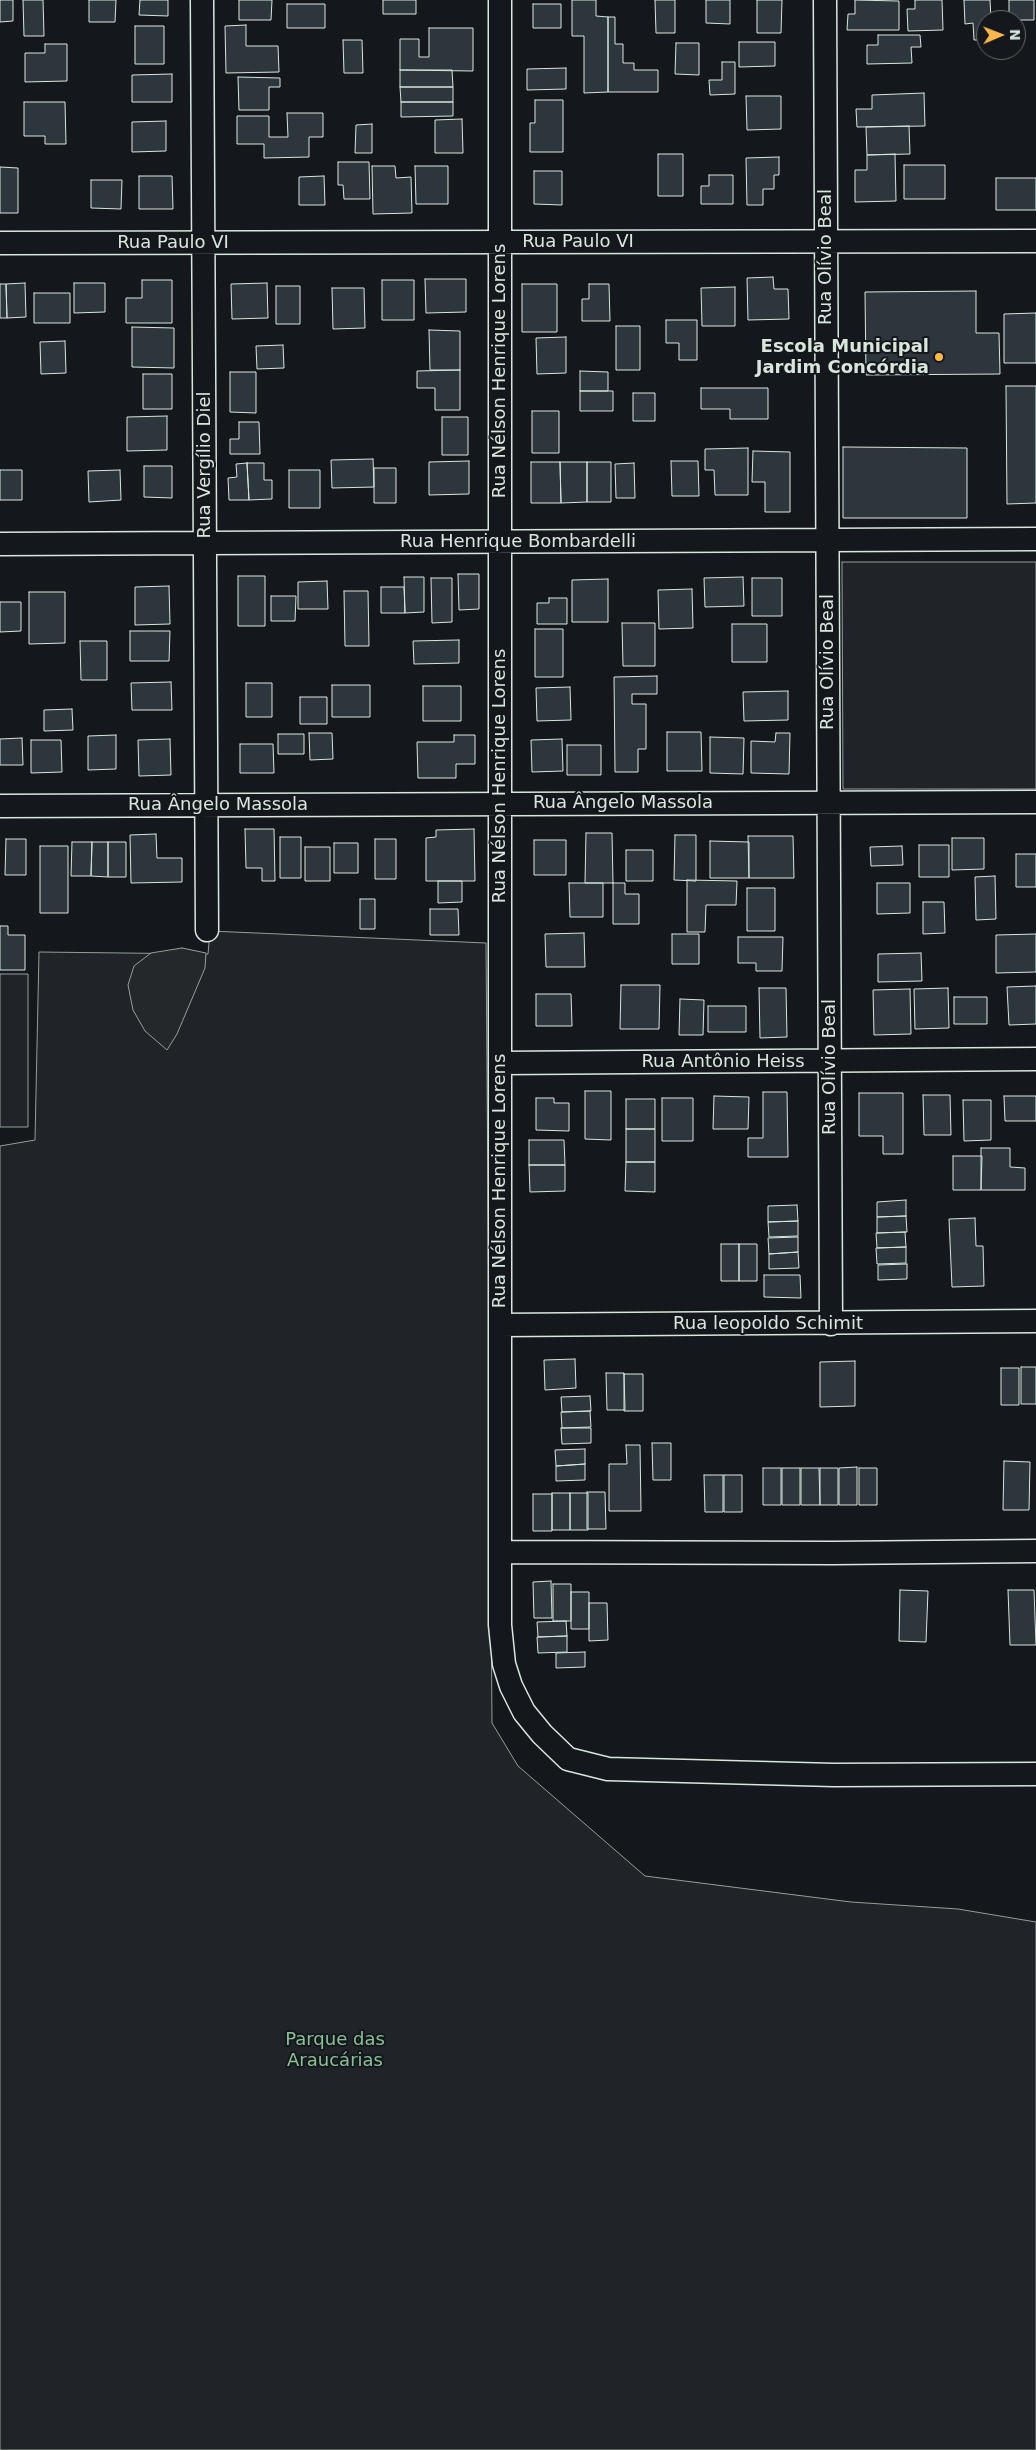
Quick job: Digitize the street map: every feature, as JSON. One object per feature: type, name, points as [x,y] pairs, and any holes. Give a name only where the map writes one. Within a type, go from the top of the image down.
[{"type":"street","name":"Rua Vergílio Diel","points":[[202,0],[207,930]]},
{"type":"street","name":"Rua Nélson Henrique Lorens","points":[[500,0],[500,1625],[504,1664],[511,1686],[524,1712],[542,1734],[568,1760],[608,1769],[834,1775],[1036,1774]]},
{"type":"street","name":"Rua Olívio Beal","points":[[825,0],[832,1324]]},
{"type":"street","name":"Rua Paulo VI","points":[[0,243],[1036,241]]},
{"type":"street","name":"Rua Henrique Bombardelli","points":[[0,544],[1036,539]]},
{"type":"street","name":"Rua Ângelo Massola","points":[[0,806],[1036,802]]},
{"type":"street","name":"Rua Antônio Heiss","points":[[500,1063],[1036,1059]]},
{"type":"street","name":"Rua leopoldo Schimit","points":[[500,1325],[832,1324],[1036,1320]]},
{"type":"street","points":[[500,1552],[833,1553],[1036,1551]]},
{"type":"green space","points":[[842,562],[1036,562],[1036,789],[843,789]]},
{"type":"green space","name":"Parque das Araucárias","points":[[210,931],[486,943],[492,1723],[518,1766],[645,1876],[851,1902],[958,1909],[1036,1922],[1036,2450],[0,2450],[0,1146],[35,1140],[39,952],[208,954]]},
{"type":"green space","points":[[0,974],[28,974],[28,1127],[0,1127]]},
{"type":"shaded area","points":[[182,948],[206,953],[205,968],[177,1034],[167,1050],[145,1031],[133,1010],[128,985],[134,966],[151,953]]},
{"type":"building","points":[[0,0],[13,0],[13,21],[0,22]]},
{"type":"building","points":[[23,0],[43,0],[44,36],[24,36]]},
{"type":"building","points":[[89,0],[116,0],[115,22],[89,22]]},
{"type":"building","points":[[140,0],[168,0],[168,16],[139,15]]},
{"type":"building","points":[[239,0],[272,0],[271,20],[239,20]]},
{"type":"building","points":[[383,0],[416,0],[416,14],[383,14]]},
{"type":"building","points":[[572,0],[596,0],[596,16],[608,17],[608,92],[584,93],[584,36],[572,36]]},
{"type":"building","points":[[655,0],[675,0],[675,33],[656,33]]},
{"type":"building","points":[[706,0],[730,0],[730,24],[706,23]]},
{"type":"building","points":[[757,0],[782,0],[781,33],[757,33]]},
{"type":"building","points":[[855,0],[899,1],[899,30],[847,30],[848,14],[855,14]]},
{"type":"building","points":[[915,0],[942,0],[943,30],[908,31],[907,9],[915,9]]},
{"type":"building","points":[[964,0],[990,0],[990,10],[976,10],[976,40],[974,40],[973,23],[965,24]]},
{"type":"building","points":[[1009,0],[1034,0],[1034,20],[1026,20],[1026,10],[1009,10]]},
{"type":"building","points":[[287,4],[325,4],[325,28],[287,28]]},
{"type":"building","points":[[533,4],[561,4],[561,28],[533,28]]},
{"type":"building","points":[[608,17],[615,17],[615,44],[623,44],[623,63],[634,63],[634,70],[658,70],[658,92],[608,92]]},
{"type":"building","points":[[246,25],[246,46],[278,46],[279,72],[226,73],[225,26]]},
{"type":"building","points":[[135,26],[164,26],[164,64],[135,64]]},
{"type":"building","points":[[429,28],[473,28],[473,71],[400,70],[400,39],[419,39],[419,57],[429,57]]},
{"type":"building","points":[[878,35],[920,35],[921,47],[911,47],[912,63],[867,64],[867,45],[878,45]]},
{"type":"building","points":[[343,40],[362,40],[363,73],[344,73]]},
{"type":"building","points":[[739,42],[775,42],[775,66],[739,67]]},
{"type":"building","points":[[676,43],[699,43],[699,75],[675,74]]},
{"type":"building","points":[[45,44],[67,44],[67,81],[25,82],[25,53],[45,53]]},
{"type":"building","points":[[722,62],[735,62],[735,94],[710,95],[709,80],[722,80]]},
{"type":"building","points":[[566,68],[566,89],[527,90],[527,69]]},
{"type":"building","points":[[400,70],[452,70],[453,87],[400,87]]},
{"type":"building","points":[[172,74],[172,102],[132,102],[132,75]]},
{"type":"building","points":[[238,77],[280,78],[280,87],[269,87],[269,110],[239,110]]},
{"type":"building","points":[[400,87],[453,87],[453,102],[401,102]]},
{"type":"building","points":[[924,93],[925,126],[857,127],[856,109],[872,109],[872,95]]},
{"type":"building","points":[[746,96],[781,96],[781,129],[747,130]]},
{"type":"building","points":[[535,100],[563,100],[563,152],[530,152],[530,123],[535,123]]},
{"type":"building","points":[[24,102],[65,102],[66,144],[45,144],[45,136],[24,136]]},
{"type":"building","points":[[401,102],[453,102],[453,116],[401,117]]},
{"type":"building","points":[[287,113],[323,113],[323,137],[309,137],[309,157],[264,158],[264,144],[237,144],[237,116],[269,116],[269,137],[288,137]]},
{"type":"building","points":[[462,119],[463,153],[435,153],[435,120]]},
{"type":"building","points":[[166,121],[166,151],[132,152],[132,122]]},
{"type":"building","points":[[372,124],[372,153],[355,153],[356,125]]},
{"type":"building","points":[[909,126],[910,154],[867,155],[866,127]]},
{"type":"building","points":[[658,154],[683,154],[683,196],[658,196]]},
{"type":"building","points":[[895,154],[896,201],[855,202],[855,170],[867,170],[867,155]]},
{"type":"building","points":[[779,157],[779,175],[774,175],[774,189],[763,189],[763,205],[747,205],[746,158]]},
{"type":"building","points":[[338,162],[369,162],[370,199],[344,199],[343,185],[338,185]]},
{"type":"building","points":[[904,165],[945,165],[945,199],[904,199]]},
{"type":"building","points":[[372,166],[395,166],[396,178],[411,177],[412,213],[373,214]]},
{"type":"building","points":[[415,166],[448,166],[448,204],[416,204]]},
{"type":"building","points":[[0,167],[18,168],[18,213],[0,213]]},
{"type":"building","points":[[534,171],[562,171],[562,205],[534,204]]},
{"type":"building","points":[[709,175],[733,175],[733,204],[701,204],[701,186],[709,186]]},
{"type":"building","points":[[139,176],[172,176],[173,209],[139,209]]},
{"type":"building","points":[[324,176],[325,205],[299,205],[299,177]]},
{"type":"building","points":[[996,178],[1036,178],[1036,210],[996,210]]},
{"type":"building","points":[[91,180],[122,180],[121,209],[91,208]]},
{"type":"building","points":[[773,277],[774,289],[788,289],[789,319],[748,320],[747,278]]},
{"type":"building","points":[[425,279],[466,279],[466,312],[426,313]]},
{"type":"building","points":[[142,280],[172,280],[172,323],[126,323],[126,298],[142,298]]},
{"type":"building","points":[[382,280],[414,280],[414,320],[382,320]]},
{"type":"building","points":[[25,283],[26,317],[7,318],[6,284]]},
{"type":"building","points":[[74,283],[105,283],[105,312],[74,313]]},
{"type":"building","points":[[267,283],[268,318],[232,319],[231,284]]},
{"type":"building","points":[[0,284],[6,284],[7,318],[0,318]]},
{"type":"building","points":[[522,284],[557,284],[557,332],[522,332]]},
{"type":"building","points":[[589,284],[609,284],[610,321],[582,321],[582,299],[589,299]]},
{"type":"building","points":[[276,286],[300,286],[300,324],[276,324]]},
{"type":"building","points":[[735,287],[735,326],[702,326],[701,288]]},
{"type":"building","points":[[332,288],[364,288],[365,328],[333,329]]},
{"type":"building","points":[[976,291],[976,333],[999,333],[1000,374],[866,375],[865,292]]},
{"type":"building","points":[[34,293],[70,293],[70,323],[34,323]]},
{"type":"building","points":[[1036,313],[1036,363],[1004,363],[1004,314]]},
{"type":"building","points":[[666,320],[697,320],[697,360],[679,360],[679,343],[666,343]]},
{"type":"building","points":[[616,326],[640,326],[640,370],[616,370]]},
{"type":"building","points":[[132,327],[174,328],[174,368],[132,367]]},
{"type":"building","points":[[429,330],[460,331],[460,370],[430,370]]},
{"type":"building","points":[[566,337],[566,373],[537,374],[536,338]]},
{"type":"building","points":[[65,341],[66,373],[41,374],[40,342]]},
{"type":"building","points":[[283,345],[284,368],[257,369],[256,346]]},
{"type":"building","points":[[460,370],[460,410],[435,410],[435,388],[417,388],[417,371]]},
{"type":"building","points":[[580,371],[608,372],[608,391],[580,391]]},
{"type":"building","points":[[230,372],[256,372],[256,413],[230,412]]},
{"type":"building","points":[[143,374],[172,374],[172,409],[143,409]]},
{"type":"building","points":[[1006,386],[1036,386],[1036,503],[1007,504]]},
{"type":"building","points":[[701,388],[768,388],[768,419],[730,419],[730,409],[701,409]]},
{"type":"building","points":[[580,391],[613,391],[613,411],[580,411]]},
{"type":"building","points":[[633,393],[655,393],[655,421],[633,421]]},
{"type":"building","points":[[532,411],[559,411],[559,453],[532,453]]},
{"type":"building","points":[[167,416],[167,450],[127,451],[127,417]]},
{"type":"building","points":[[442,417],[468,417],[468,455],[442,455]]},
{"type":"building","points":[[239,422],[259,422],[260,454],[230,454],[230,439],[239,439]]},
{"type":"building","points":[[843,447],[967,448],[967,518],[843,518]]},
{"type":"building","points":[[748,448],[748,495],[715,495],[714,470],[705,470],[705,449]]},
{"type":"building","points":[[753,451],[790,452],[790,512],[765,512],[765,482],[752,482]]},
{"type":"building","points":[[373,459],[374,487],[332,488],[331,460]]},
{"type":"building","points":[[469,461],[469,494],[429,495],[429,462]]},
{"type":"building","points":[[671,461],[698,461],[699,496],[672,496]]},
{"type":"building","points":[[531,462],[560,462],[561,503],[531,503]]},
{"type":"building","points":[[560,462],[587,462],[587,502],[561,503]]},
{"type":"building","points":[[587,462],[611,462],[611,502],[587,502]]},
{"type":"building","points":[[247,463],[264,463],[264,480],[272,480],[272,499],[249,500]]},
{"type":"building","points":[[247,463],[249,500],[229,500],[228,478],[237,477],[236,464]]},
{"type":"building","points":[[634,463],[635,498],[616,498],[615,464]]},
{"type":"building","points":[[144,466],[172,466],[172,498],[144,497]]},
{"type":"building","points":[[374,468],[396,468],[396,503],[374,503]]},
{"type":"building","points":[[0,470],[22,470],[22,500],[0,500]]},
{"type":"building","points":[[120,470],[121,500],[89,502],[88,471]]},
{"type":"building","points":[[289,470],[320,470],[320,508],[289,508]]},
{"type":"building","points":[[458,574],[479,574],[479,609],[459,610]]},
{"type":"building","points":[[238,576],[265,576],[265,626],[238,626]]},
{"type":"building","points":[[404,577],[424,577],[424,612],[405,613]]},
{"type":"building","points":[[743,577],[744,606],[705,607],[704,578]]},
{"type":"building","points":[[431,578],[452,578],[452,622],[432,623]]},
{"type":"building","points":[[752,578],[782,578],[782,616],[752,616]]},
{"type":"building","points":[[608,579],[608,622],[572,622],[572,580]]},
{"type":"building","points":[[327,581],[328,609],[298,609],[298,582]]},
{"type":"building","points":[[169,586],[170,624],[135,625],[135,587]]},
{"type":"building","points":[[381,587],[404,587],[405,613],[381,613]]},
{"type":"building","points":[[692,589],[693,628],[659,629],[658,590]]},
{"type":"building","points":[[344,591],[368,591],[369,646],[345,646]]},
{"type":"building","points":[[29,592],[65,592],[65,643],[29,644]]},
{"type":"building","points":[[271,596],[296,596],[295,621],[271,621]]},
{"type":"building","points":[[549,598],[567,598],[567,624],[537,624],[537,603],[549,603]]},
{"type":"building","points":[[0,602],[21,602],[21,631],[0,632]]},
{"type":"building","points":[[622,623],[655,623],[655,666],[623,666]]},
{"type":"building","points":[[732,624],[767,624],[767,662],[732,662]]},
{"type":"building","points":[[535,629],[563,629],[563,677],[535,677]]},
{"type":"building","points":[[130,631],[170,631],[169,661],[130,661]]},
{"type":"building","points":[[459,640],[459,663],[414,664],[413,641]]},
{"type":"building","points":[[80,641],[107,641],[107,680],[81,680]]},
{"type":"building","points":[[657,676],[657,694],[632,694],[632,704],[646,704],[646,749],[638,749],[638,772],[615,772],[614,677]]},
{"type":"building","points":[[171,682],[172,710],[132,710],[131,683]]},
{"type":"building","points":[[246,683],[272,683],[272,717],[246,717]]},
{"type":"building","points":[[332,685],[370,685],[370,717],[332,717]]},
{"type":"building","points":[[423,686],[461,686],[461,721],[423,721]]},
{"type":"building","points":[[570,687],[571,720],[537,721],[536,688]]},
{"type":"building","points":[[788,691],[788,720],[744,721],[743,692]]},
{"type":"building","points":[[300,697],[327,697],[327,724],[300,724]]},
{"type":"building","points":[[72,709],[73,730],[44,731],[44,710]]},
{"type":"building","points":[[667,732],[701,732],[702,771],[667,771]]},
{"type":"building","points":[[309,733],[332,733],[333,759],[310,760]]},
{"type":"building","points":[[776,733],[790,733],[789,774],[751,773],[751,741],[775,742]]},
{"type":"building","points":[[278,734],[304,734],[304,754],[278,754]]},
{"type":"building","points":[[116,735],[116,769],[88,770],[88,736]]},
{"type":"building","points":[[454,735],[475,735],[475,764],[456,764],[456,778],[418,778],[417,742],[454,742]]},
{"type":"building","points":[[710,737],[744,738],[743,774],[710,773]]},
{"type":"building","points":[[22,738],[23,765],[0,765],[0,739]]},
{"type":"building","points":[[170,739],[171,775],[139,776],[138,740]]},
{"type":"building","points":[[562,739],[563,771],[532,772],[531,740]]},
{"type":"building","points":[[31,740],[61,740],[62,772],[31,773]]},
{"type":"building","points":[[240,744],[273,744],[274,773],[240,773]]},
{"type":"building","points":[[567,745],[601,745],[601,775],[567,775]]},
{"type":"building","points":[[245,829],[274,829],[275,881],[262,881],[262,868],[246,868]]},
{"type":"building","points":[[474,829],[475,881],[426,881],[426,838],[436,837],[436,830]]},
{"type":"building","points":[[586,833],[612,833],[613,883],[585,883]]},
{"type":"building","points":[[156,834],[157,858],[182,858],[182,882],[131,883],[130,835]]},
{"type":"building","points":[[675,835],[696,835],[696,881],[674,880]]},
{"type":"building","points":[[748,836],[793,836],[794,878],[749,878]]},
{"type":"building","points":[[280,837],[301,837],[301,878],[280,878]]},
{"type":"building","points":[[952,838],[984,838],[984,869],[952,870]]},
{"type":"building","points":[[6,839],[26,839],[26,875],[5,875]]},
{"type":"building","points":[[375,839],[396,839],[396,879],[375,879]]},
{"type":"building","points":[[534,840],[566,840],[566,875],[534,875]]},
{"type":"building","points":[[710,841],[749,842],[749,878],[710,878]]},
{"type":"building","points":[[72,842],[92,842],[91,876],[71,876]]},
{"type":"building","points":[[92,842],[108,842],[108,877],[91,876]]},
{"type":"building","points":[[108,842],[126,842],[126,877],[108,877]]},
{"type":"building","points":[[334,843],[358,843],[358,873],[334,873]]},
{"type":"building","points":[[919,845],[949,845],[949,877],[919,877]]},
{"type":"building","points":[[40,846],[68,846],[68,913],[40,913]]},
{"type":"building","points":[[902,846],[903,865],[871,866],[870,847]]},
{"type":"building","points":[[305,847],[330,847],[330,881],[305,881]]},
{"type":"building","points":[[626,850],[653,850],[653,881],[626,881]]},
{"type":"building","points":[[1016,854],[1036,854],[1036,887],[1016,887]]},
{"type":"building","points":[[995,876],[996,919],[976,920],[975,877]]},
{"type":"building","points":[[687,880],[737,881],[736,905],[706,905],[705,932],[687,932]]},
{"type":"building","points":[[438,881],[462,881],[462,902],[438,903]]},
{"type":"building","points":[[569,883],[603,883],[603,917],[570,917]]},
{"type":"building","points":[[613,883],[625,883],[625,894],[639,894],[639,924],[613,924]]},
{"type":"building","points":[[877,883],[910,883],[910,913],[877,914]]},
{"type":"building","points":[[747,888],[775,888],[775,931],[747,931]]},
{"type":"building","points":[[360,899],[375,899],[375,929],[360,929]]},
{"type":"building","points":[[923,902],[944,902],[945,933],[923,934]]},
{"type":"building","points":[[430,909],[458,909],[459,935],[430,935]]},
{"type":"building","points":[[0,926],[8,926],[8,935],[25,935],[25,970],[0,970]]},
{"type":"building","points":[[584,933],[585,967],[546,967],[545,934]]},
{"type":"building","points":[[672,934],[699,934],[699,964],[672,964]]},
{"type":"building","points":[[1036,934],[1036,972],[996,973],[996,935]]},
{"type":"building","points":[[738,937],[783,937],[782,971],[756,971],[756,963],[738,963]]},
{"type":"building","points":[[921,953],[922,981],[878,982],[878,954]]},
{"type":"building","points":[[621,985],[660,985],[659,1029],[620,1029]]},
{"type":"building","points":[[1036,986],[1036,1024],[1009,1025],[1007,987]]},
{"type":"building","points":[[759,988],[786,988],[787,1037],[760,1038]]},
{"type":"building","points":[[948,988],[949,1028],[915,1029],[914,989]]},
{"type":"building","points":[[910,989],[911,1034],[874,1035],[873,990]]},
{"type":"building","points":[[536,994],[571,994],[572,1026],[536,1026]]},
{"type":"building","points":[[954,997],[987,997],[987,1024],[954,1024]]},
{"type":"building","points":[[680,999],[704,1000],[703,1035],[679,1035]]},
{"type":"building","points":[[708,1006],[746,1006],[746,1032],[708,1032]]},
{"type":"building","points":[[585,1091],[611,1091],[611,1140],[585,1139]]},
{"type":"building","points":[[763,1092],[787,1092],[788,1157],[748,1157],[748,1138],[763,1138]]},
{"type":"building","points":[[859,1093],[903,1093],[903,1154],[883,1154],[883,1136],[859,1136]]},
{"type":"building","points":[[923,1095],[950,1095],[951,1135],[924,1135]]},
{"type":"building","points":[[714,1096],[749,1097],[748,1129],[713,1129]]},
{"type":"building","points":[[1004,1096],[1036,1096],[1036,1121],[1005,1121]]},
{"type":"building","points":[[536,1098],[554,1098],[554,1103],[569,1103],[569,1131],[536,1130]]},
{"type":"building","points":[[662,1098],[693,1098],[693,1141],[662,1141]]},
{"type":"building","points":[[626,1099],[655,1099],[655,1129],[626,1129]]},
{"type":"building","points":[[963,1100],[991,1100],[991,1140],[964,1141]]},
{"type":"building","points":[[626,1129],[655,1129],[655,1162],[626,1162]]},
{"type":"building","points":[[529,1140],[564,1140],[565,1165],[529,1165]]},
{"type":"building","points":[[981,1148],[1010,1148],[1010,1167],[1025,1168],[1025,1190],[981,1190]]},
{"type":"building","points":[[953,1156],[982,1156],[981,1190],[953,1190]]},
{"type":"building","points":[[626,1162],[655,1162],[655,1192],[625,1191]]},
{"type":"building","points":[[529,1165],[565,1165],[565,1191],[530,1192]]},
{"type":"building","points":[[906,1200],[906,1216],[877,1217],[877,1202]]},
{"type":"building","points":[[797,1205],[798,1221],[768,1222],[768,1206]]},
{"type":"building","points":[[906,1216],[907,1232],[877,1233],[877,1217]]},
{"type":"building","points":[[975,1218],[976,1246],[983,1246],[984,1286],[952,1287],[949,1219]]},
{"type":"building","points":[[798,1221],[798,1236],[769,1237],[768,1222]]},
{"type":"building","points":[[905,1232],[906,1247],[877,1248],[876,1233]]},
{"type":"building","points":[[798,1237],[798,1252],[769,1254],[768,1238]]},
{"type":"building","points":[[721,1244],[739,1244],[739,1281],[721,1281]]},
{"type":"building","points":[[739,1244],[757,1244],[757,1281],[739,1281]]},
{"type":"building","points":[[906,1247],[906,1263],[877,1264],[876,1248]]},
{"type":"building","points":[[798,1252],[799,1268],[769,1269],[769,1254]]},
{"type":"building","points":[[907,1264],[907,1279],[878,1280],[878,1265]]},
{"type":"building","points":[[764,1275],[800,1275],[801,1298],[764,1297]]},
{"type":"building","points":[[575,1359],[576,1388],[545,1390],[544,1360]]},
{"type":"building","points":[[855,1361],[855,1406],[820,1407],[820,1362]]},
{"type":"building","points":[[1021,1367],[1036,1367],[1036,1404],[1021,1404]]},
{"type":"building","points":[[1001,1368],[1019,1368],[1019,1405],[1001,1405]]},
{"type":"building","points":[[606,1373],[624,1373],[625,1410],[607,1410]]},
{"type":"building","points":[[624,1374],[643,1374],[643,1411],[624,1411]]},
{"type":"building","points":[[590,1396],[591,1411],[562,1412],[561,1397]]},
{"type":"building","points":[[590,1411],[591,1427],[562,1428],[561,1412]]},
{"type":"building","points":[[561,1428],[591,1428],[591,1443],[562,1444]]},
{"type":"building","points":[[652,1443],[671,1443],[671,1480],[653,1480]]},
{"type":"building","points":[[626,1445],[640,1445],[641,1511],[609,1511],[609,1464],[627,1464]]},
{"type":"building","points":[[585,1449],[585,1464],[556,1466],[555,1450]]},
{"type":"building","points":[[1004,1461],[1030,1462],[1029,1510],[1003,1510]]},
{"type":"building","points":[[585,1464],[585,1480],[556,1481],[556,1466]]},
{"type":"building","points":[[857,1467],[857,1505],[839,1505],[839,1468]]},
{"type":"building","points":[[763,1468],[781,1468],[781,1505],[763,1505]]},
{"type":"building","points":[[782,1468],[800,1468],[800,1505],[782,1505]]},
{"type":"building","points":[[801,1468],[819,1468],[820,1505],[801,1505]]},
{"type":"building","points":[[820,1468],[838,1468],[838,1505],[820,1505]]},
{"type":"building","points":[[859,1468],[877,1468],[877,1505],[859,1505]]},
{"type":"building","points":[[704,1475],[723,1475],[723,1512],[705,1512]]},
{"type":"building","points":[[724,1475],[742,1475],[742,1512],[724,1512]]},
{"type":"building","points":[[587,1492],[605,1492],[606,1529],[587,1529]]},
{"type":"building","points":[[552,1493],[570,1493],[570,1530],[552,1530]]},
{"type":"building","points":[[570,1493],[588,1493],[588,1530],[570,1530]]},
{"type":"building","points":[[533,1494],[552,1494],[552,1531],[533,1531]]},
{"type":"building","points":[[551,1581],[552,1618],[534,1618],[533,1582]]},
{"type":"building","points":[[553,1584],[571,1584],[571,1621],[553,1621]]},
{"type":"building","points":[[900,1590],[928,1591],[926,1642],[899,1641]]},
{"type":"building","points":[[1008,1590],[1034,1590],[1036,1645],[1010,1645]]},
{"type":"building","points":[[571,1592],[589,1592],[589,1629],[571,1629]]},
{"type":"building","points":[[589,1603],[607,1603],[608,1640],[589,1641]]},
{"type":"building","points":[[566,1621],[567,1636],[538,1637],[537,1622]]},
{"type":"building","points":[[567,1636],[567,1652],[538,1653],[537,1637]]},
{"type":"building","points":[[585,1652],[585,1667],[556,1668],[556,1653]]},
{"type":"place","name":"Escola Municipal Jardim Concórdia","points":[[939,357]]}]
